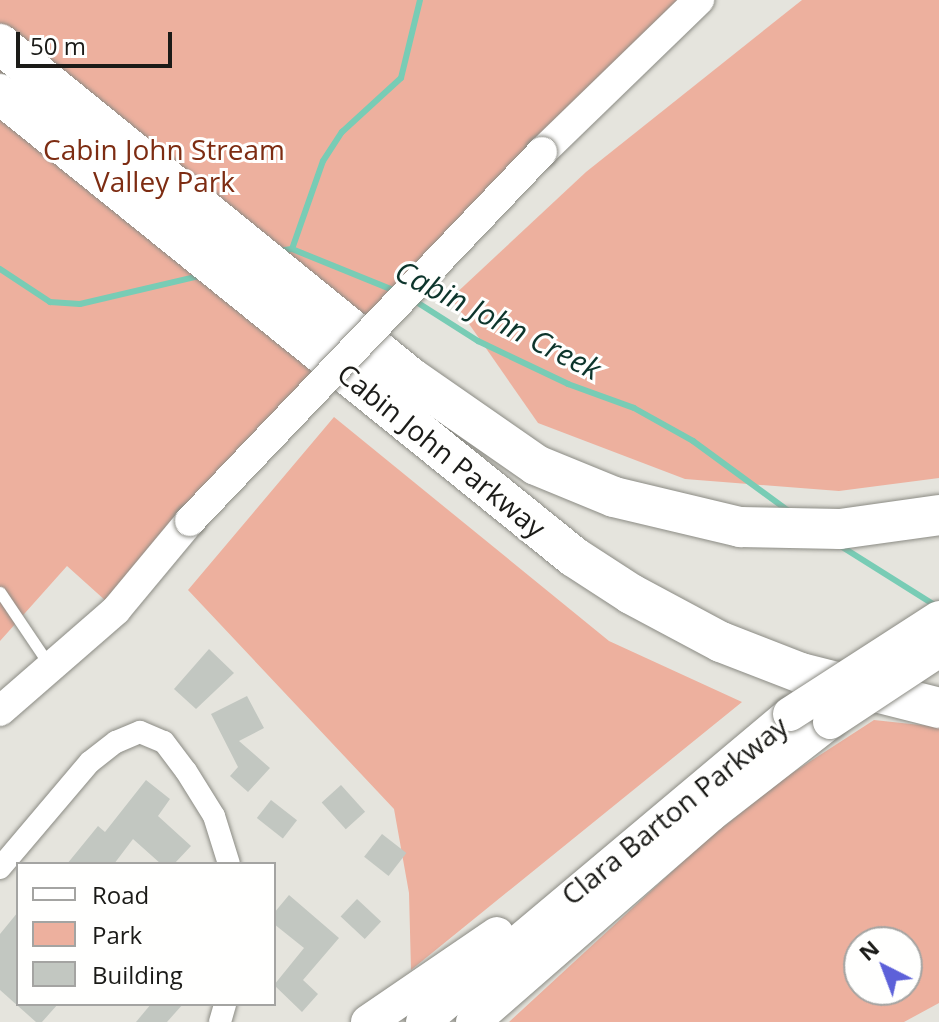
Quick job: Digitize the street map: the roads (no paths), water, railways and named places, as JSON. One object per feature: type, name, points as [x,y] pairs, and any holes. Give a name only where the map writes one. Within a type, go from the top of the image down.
[{"type":"highway","name":"Cabin John Parkway","points":[[0,44],[210,213],[574,557],[669,618],[801,673],[939,708]]},
{"type":"highway","name":"Cabin John Parkway","points":[[0,94],[137,204],[400,392],[536,465],[614,497],[691,520],[793,531],[879,526],[939,515]]},
{"type":"main road","points":[[0,711],[53,669],[142,582],[190,521],[542,152],[699,0]]},
{"type":"main road","name":"Clara Barton Parkway","points":[[423,1022],[605,865],[790,714],[939,618]]},
{"type":"main road","name":"Clara Barton Parkway","points":[[473,1022],[710,815],[830,722],[939,650]]},
{"type":"main road","points":[[368,1022],[605,865]]},
{"type":"street","points":[[0,868],[90,762],[116,742],[140,732],[164,742],[186,771],[214,816],[228,862]]},
{"type":"lane","points":[[0,592],[53,669]]},
{"type":"waterway","points":[[292,249],[323,161],[342,132],[401,78],[420,0]]},
{"type":"waterway","name":"Cabin John Creek","points":[[278,251],[292,249],[398,292]]},
{"type":"waterway","name":"Cabin John Creek","points":[[0,269],[50,302],[80,304],[199,276]]},
{"type":"waterway","name":"Cabin John Creek","points":[[415,301],[478,341],[568,384],[634,408],[693,441],[790,512]]},
{"type":"waterway","name":"Cabin John Creek","points":[[839,545],[938,607]]},
{"type":"park label","name":"Cabin John Stream Valley Park","points":[[164,165]]}]
